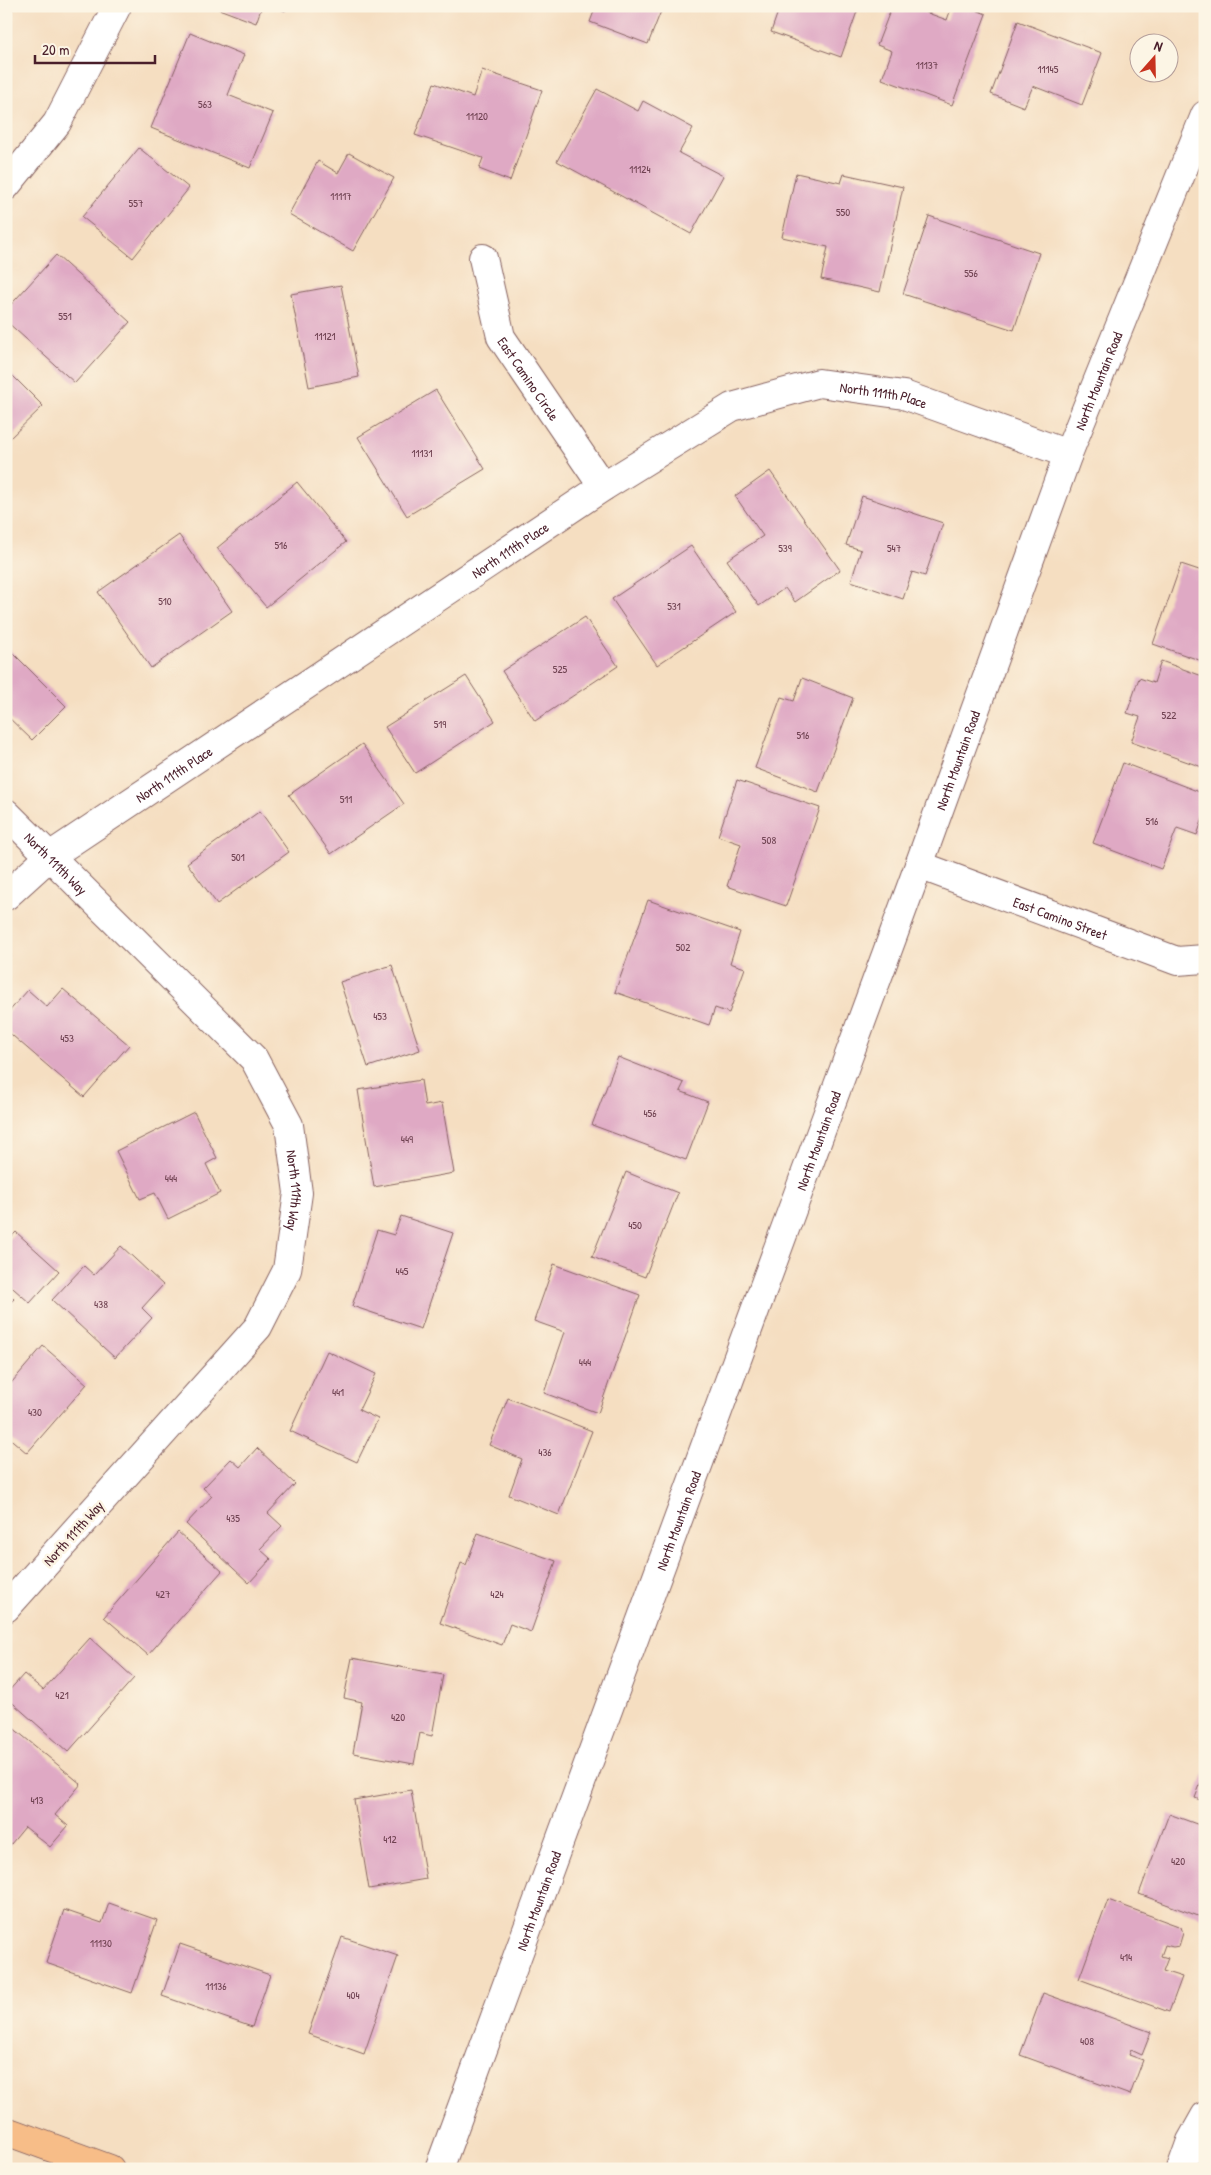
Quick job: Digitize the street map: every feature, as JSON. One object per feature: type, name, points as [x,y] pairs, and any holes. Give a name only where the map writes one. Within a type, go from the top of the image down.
[{"type":"main road","points":[[6,2131],[110,2169]]},
{"type":"street","points":[[6,186],[57,123],[117,6]]},
{"type":"street","name":"North Mountain Road","points":[[439,2169],[919,865],[1068,454],[1205,115]]},
{"type":"street","name":"East Camino Circle","points":[[484,258],[501,337],[603,488]]},
{"type":"street","name":"North 111th Place","points":[[6,896],[50,856],[603,488],[732,407],[819,383],[904,395],[1068,454]]},
{"type":"street","name":"North 111th Way","points":[[6,813],[254,1059],[289,1125],[298,1193],[287,1270],[258,1327],[6,1608]]},
{"type":"street","name":"East Camino Street","points":[[919,865],[1177,961],[1205,958]]},
{"type":"street","points":[[1181,2169],[1198,2143],[1205,2116]]},
{"type":"building","points":[[6,6],[14,6],[6,22]]},
{"type":"building","points":[[211,6],[262,6],[256,23]]},
{"type":"building","points":[[274,6],[287,6],[285,11]]},
{"type":"building","points":[[596,6],[663,6],[648,44],[590,22]]},
{"type":"building","points":[[780,6],[859,6],[841,57],[771,32]]},
{"type":"building","points":[[892,6],[927,6],[925,12],[947,20],[952,6],[967,6],[986,14],[952,105],[882,79],[892,51],[877,45]]},
{"type":"building","points":[[1018,21],[1102,53],[1082,105],[1033,86],[1024,107],[991,94]]},
{"type":"building","points":[[190,33],[244,55],[228,95],[273,113],[250,168],[151,128]]},
{"type":"building","points":[[482,70],[542,90],[510,181],[479,169],[483,158],[415,135],[434,83],[473,97]]},
{"type":"building","points":[[597,89],[638,111],[643,101],[693,128],[679,153],[723,176],[691,234],[557,161]]},
{"type":"building","points":[[139,148],[189,188],[133,258],[82,217]]},
{"type":"building","points":[[349,153],[394,178],[353,251],[289,214],[318,161],[338,173]]},
{"type":"building","points":[[796,173],[841,183],[844,174],[903,187],[880,292],[821,279],[828,247],[782,237]]},
{"type":"building","points":[[929,216],[1039,253],[1014,330],[903,294]]},
{"type":"building","points":[[56,255],[130,322],[75,383],[6,321],[6,310]]},
{"type":"building","points":[[341,285],[359,377],[309,387],[291,294]]},
{"type":"building","points":[[6,369],[43,406],[9,439],[6,436]]},
{"type":"building","points":[[436,390],[485,469],[407,516],[358,437]]},
{"type":"building","points":[[770,471],[840,570],[795,602],[785,588],[759,606],[727,560],[763,536],[735,496]]},
{"type":"building","points":[[297,482],[346,542],[266,607],[217,548]]},
{"type":"building","points":[[862,496],[943,523],[925,576],[912,572],[903,599],[851,581],[861,550],[846,545]]},
{"type":"building","points":[[179,535],[232,611],[151,668],[98,592]]},
{"type":"building","points":[[691,546],[736,612],[657,665],[612,599]]},
{"type":"building","points":[[1181,564],[1205,572],[1205,662],[1153,644]]},
{"type":"building","points":[[585,617],[618,666],[535,721],[502,671]]},
{"type":"building","points":[[6,646],[66,706],[32,740],[6,715]]},
{"type":"building","points":[[1161,661],[1205,677],[1205,768],[1131,742],[1140,717],[1127,713],[1139,678],[1154,683]]},
{"type":"building","points":[[466,676],[495,721],[415,773],[385,727]]},
{"type":"building","points":[[802,678],[853,698],[818,792],[755,768],[781,697],[794,701]]},
{"type":"building","points":[[362,744],[404,804],[331,854],[289,795]]},
{"type":"building","points":[[1123,763],[1205,794],[1205,813],[1197,835],[1177,828],[1161,869],[1093,843]]},
{"type":"building","points":[[737,780],[820,808],[786,906],[727,886],[741,844],[718,836]]},
{"type":"building","points":[[260,811],[289,852],[217,904],[187,863]]},
{"type":"building","points":[[648,900],[740,932],[730,963],[745,968],[729,1013],[715,1008],[709,1025],[615,992]]},
{"type":"building","points":[[392,965],[420,1050],[368,1067],[340,982]]},
{"type":"building","points":[[63,989],[129,1045],[84,1097],[6,1030],[6,1015],[28,990],[47,1007]]},
{"type":"building","points":[[618,1057],[684,1083],[680,1091],[708,1102],[686,1160],[592,1125]]},
{"type":"building","points":[[421,1080],[425,1106],[442,1103],[454,1173],[374,1187],[358,1090]]},
{"type":"building","points":[[194,1112],[217,1158],[206,1164],[220,1193],[168,1219],[155,1193],[140,1199],[116,1151]]},
{"type":"building","points":[[626,1172],[678,1193],[645,1277],[592,1257]]},
{"type":"building","points":[[401,1216],[453,1233],[421,1329],[352,1306],[377,1230],[394,1235]]},
{"type":"building","points":[[16,1232],[59,1271],[30,1303],[6,1282],[6,1242]]},
{"type":"building","points":[[121,1246],[163,1285],[142,1308],[152,1318],[115,1358],[52,1300],[84,1266],[94,1275]]},
{"type":"building","points":[[554,1264],[640,1295],[598,1413],[544,1393],[565,1332],[534,1321]]},
{"type":"building","points":[[6,1291],[14,1299],[6,1307]]},
{"type":"building","points":[[43,1346],[87,1384],[27,1453],[6,1435],[6,1389]]},
{"type":"building","points":[[327,1351],[376,1374],[359,1410],[378,1419],[357,1462],[290,1431]]},
{"type":"building","points":[[508,1398],[592,1431],[559,1515],[509,1495],[522,1459],[489,1445]]},
{"type":"building","points":[[257,1448],[295,1484],[268,1513],[282,1526],[260,1549],[271,1559],[249,1583],[186,1524],[212,1496],[203,1488],[231,1459],[240,1467]]},
{"type":"building","points":[[178,1532],[222,1571],[148,1655],[104,1617]]},
{"type":"building","points":[[478,1533],[556,1561],[531,1632],[510,1624],[502,1645],[440,1623],[461,1563],[466,1565]]},
{"type":"building","points":[[90,1638],[134,1678],[68,1752],[6,1697],[6,1694],[24,1674],[43,1690]]},
{"type":"building","points":[[352,1658],[443,1675],[432,1736],[420,1733],[414,1764],[353,1753],[362,1702],[344,1698]]},
{"type":"building","points":[[6,1722],[81,1784],[55,1815],[68,1826],[50,1847],[25,1827],[6,1850]]},
{"type":"building","points":[[1205,1772],[1205,1802],[1195,1798]]},
{"type":"building","points":[[411,1790],[426,1879],[369,1889],[354,1800]]},
{"type":"building","points":[[1169,1814],[1205,1827],[1205,1914],[1202,1913],[1201,1917],[1139,1894]]},
{"type":"building","points":[[1108,1900],[1181,1927],[1183,1933],[1179,1946],[1165,1945],[1161,1956],[1168,1958],[1163,1971],[1182,1977],[1169,2012],[1079,1979]]},
{"type":"building","points":[[109,1903],[157,1920],[132,1993],[46,1963],[64,1910],[102,1923]]},
{"type":"building","points":[[342,1937],[398,1956],[364,2054],[308,2034]]},
{"type":"building","points":[[180,1944],[270,1975],[252,2027],[162,1996]]},
{"type":"building","points":[[1043,1993],[1151,2032],[1142,2055],[1131,2050],[1129,2055],[1143,2060],[1130,2095],[1020,2055]]}]
